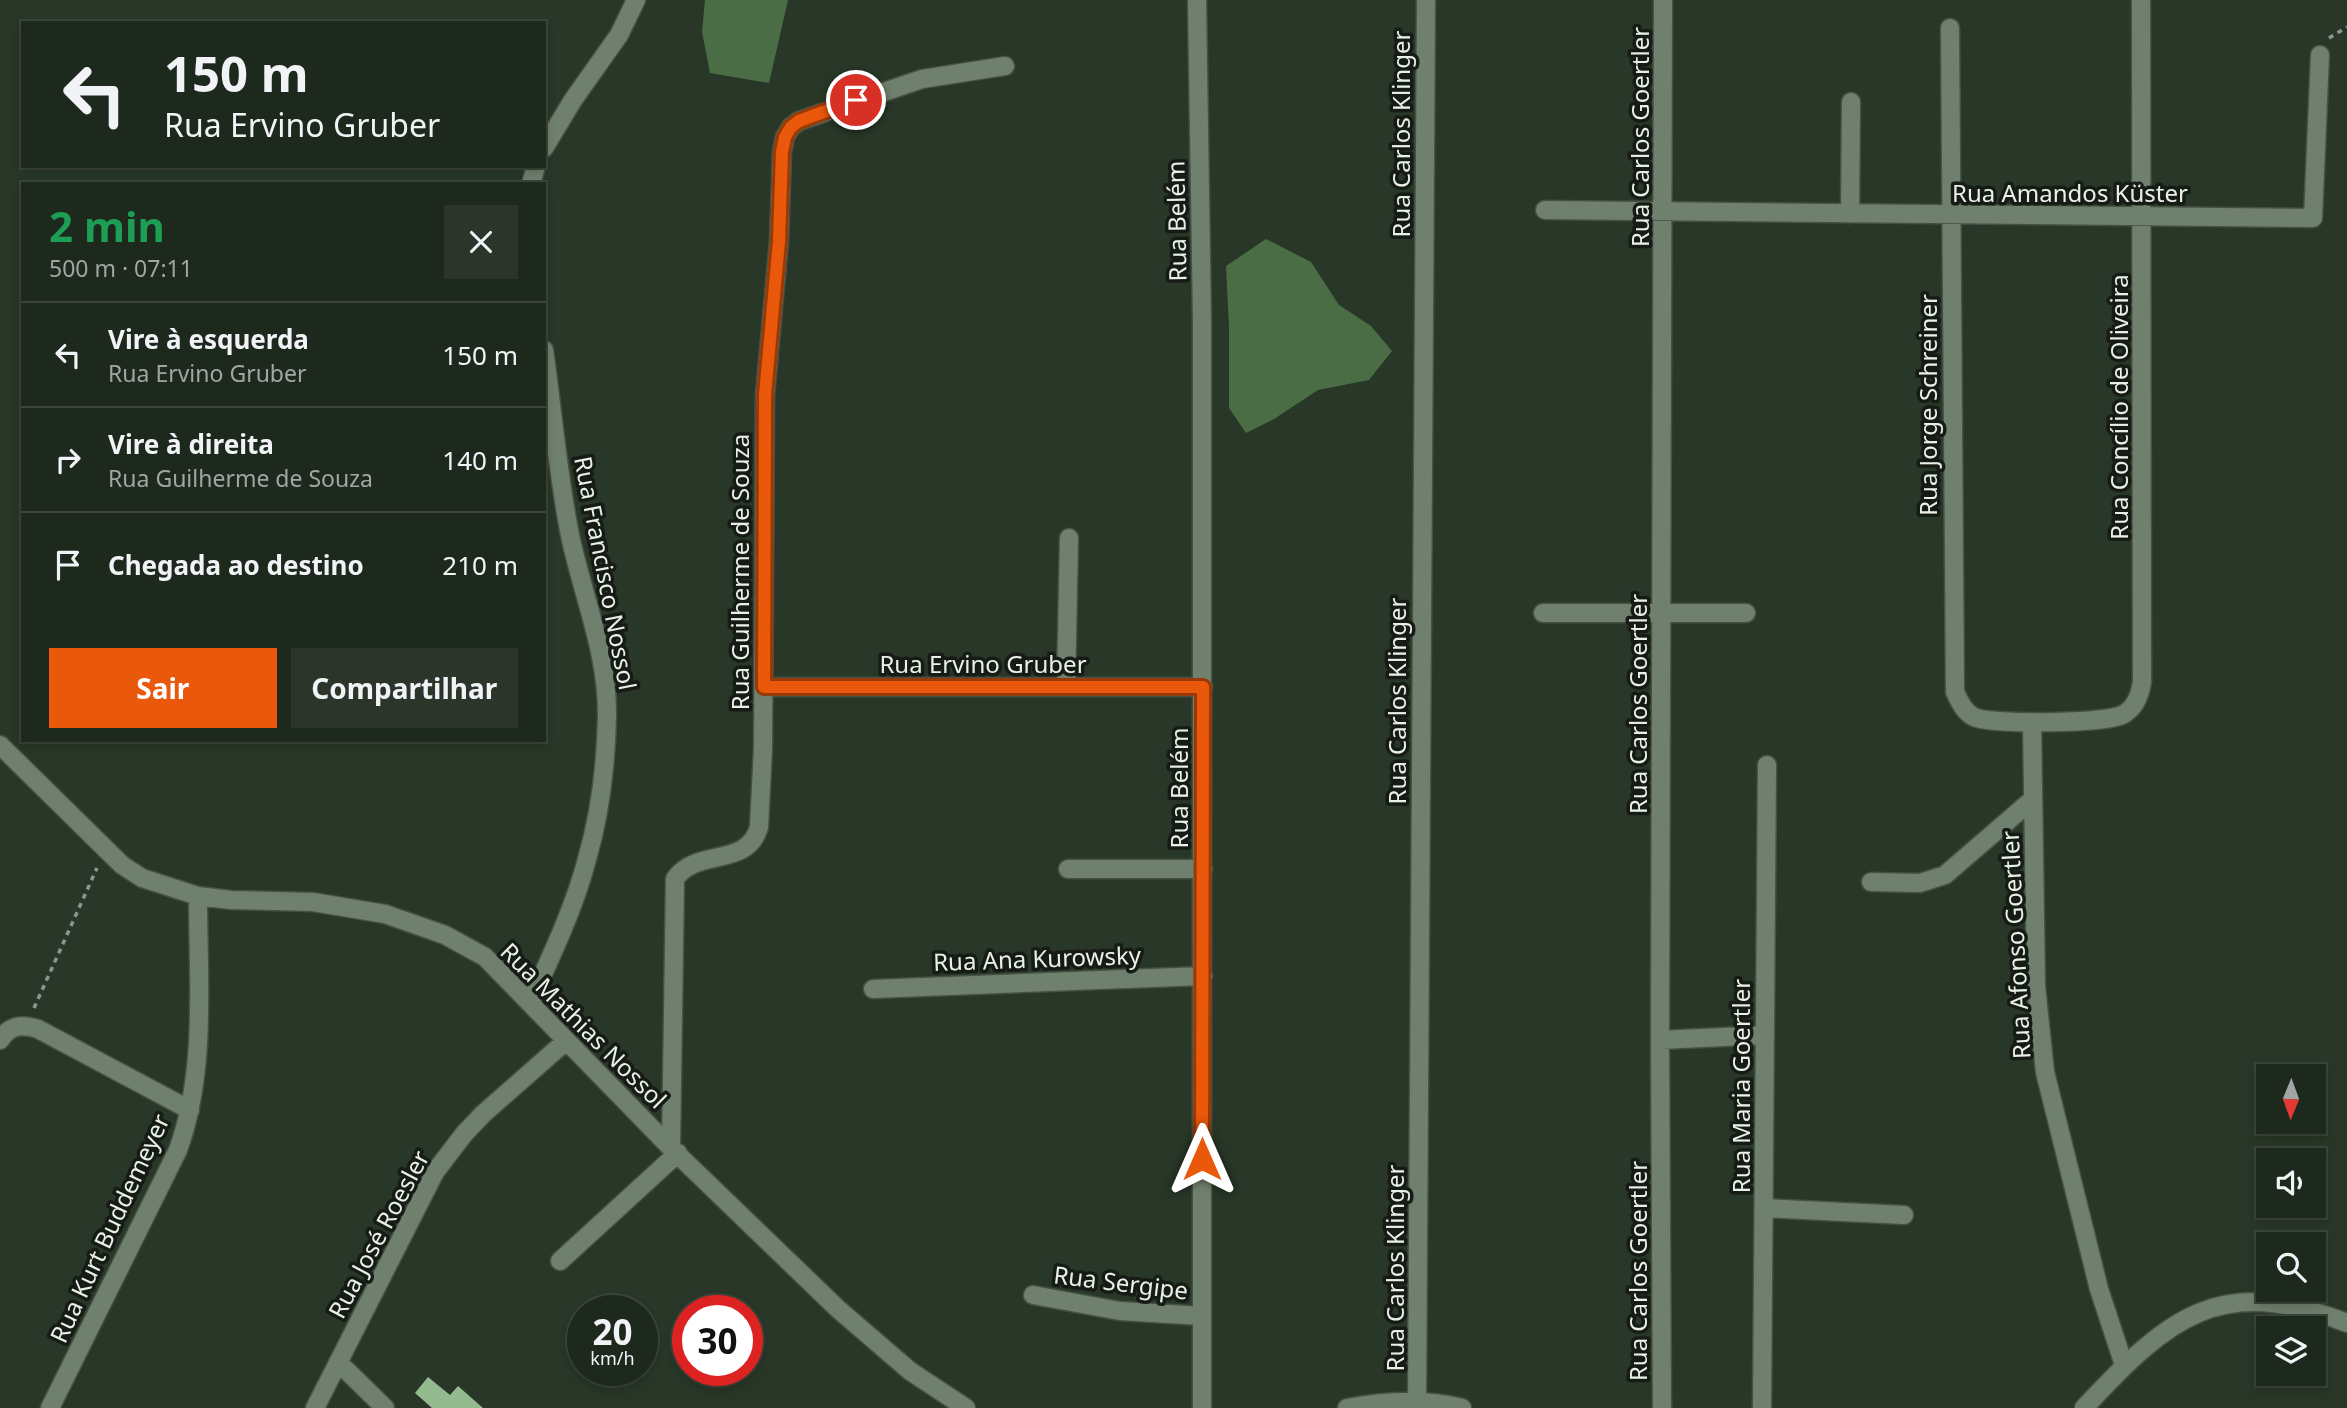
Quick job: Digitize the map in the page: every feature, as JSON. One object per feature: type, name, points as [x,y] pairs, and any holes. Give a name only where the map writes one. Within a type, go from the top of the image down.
[{"type":"street","points":[[546,145],[573,100],[619,35],[636,0]]},
{"type":"street","name":"Rua Belém","points":[[1197,0],[1202,321],[1202,1408]]},
{"type":"street","name":"Rua Carlos Klinger","points":[[1418,1402],[1426,0]]},
{"type":"street","name":"Rua Carlos Goertler","points":[[1662,1408],[1660,1040],[1663,0]]},
{"type":"street","name":"Rua Concílio de Oliveira","points":[[2032,722],[2095,721],[2123,715],[2133,707],[2143,682],[2141,0]]},
{"type":"street","name":"Rua Jorge Schreiner","points":[[1950,28],[1955,692],[1965,710],[1974,717],[2032,722]]},
{"type":"street","name":"Rua Amandos Küster","points":[[1545,210],[2313,218],[2320,55]]},
{"type":"street","name":"Rua Guilherme de Souza","points":[[674,1151],[675,879],[681,870],[691,864],[748,847],[756,836],[761,798],[765,395],[785,137],[799,121],[901,85],[951,73],[1005,66]]},
{"type":"street","points":[[1850,214],[1851,102]]},
{"type":"street","name":"Rua Francisco Nossol","points":[[530,1003],[563,927],[587,861],[597,816],[607,715],[601,652],[577,566],[565,509],[546,365]]},
{"type":"street","points":[[1066,687],[1069,538]]},
{"type":"street","points":[[1543,613],[1746,614]]},
{"type":"street","name":"Rua Ervino Gruber","points":[[764,687],[1203,687]]},
{"type":"street","name":"Rua Afonso Goertler","points":[[2032,722],[2036,986],[2045,1072],[2099,1289],[2124,1365]]},
{"type":"street","name":"Rua Mathias Nossol","points":[[0,745],[105,850],[142,878],[198,896],[231,900],[313,902],[385,914],[445,935],[485,957],[674,1151],[870,1338],[910,1371],[966,1408]]},
{"type":"street","name":"Rua Maria Goertler","points":[[1762,1408],[1767,765]]},
{"type":"street","points":[[1871,882],[1920,883],[1945,875],[2033,799]]},
{"type":"street","points":[[1068,869],[1203,869]]},
{"type":"street","name":"Rua Kurt Buddemeyer","points":[[50,1408],[178,1150],[190,1110],[198,1036],[198,896]]},
{"type":"street","name":"Rua Ana Kurowsky","points":[[873,989],[1203,976]]},
{"type":"street","points":[[0,1040],[17,1026],[38,1029],[190,1110]]},
{"type":"street","points":[[1660,1040],[1765,1035]]},
{"type":"street","name":"Rua José Roesler","points":[[315,1408],[426,1190],[449,1152],[483,1114],[566,1041]]},
{"type":"street","points":[[560,1261],[674,1151]]},
{"type":"street","points":[[1764,1208],[1904,1215]]},
{"type":"street","name":"Rua Sergipe","points":[[1032,1295],[1119,1311],[1202,1317]]},
{"type":"street","points":[[2084,1408],[2147,1343],[2197,1313],[2222,1305],[2256,1301],[2290,1305],[2347,1323]]},
{"type":"street","points":[[338,1362],[385,1408]]},
{"type":"street","points":[[1347,1408],[1394,1402],[1418,1402],[1462,1408]]},
{"type":"path","points":[[26,1026],[105,850]]},
{"type":"green space","points":[[705,0],[788,0],[769,83],[710,73],[702,32]]},
{"type":"green space","points":[[1266,239],[1311,262],[1339,305],[1371,326],[1392,351],[1369,380],[1318,390],[1274,419],[1246,433],[1229,408],[1226,266]]},
{"type":"building","points":[[428,1377],[450,1395],[458,1386],[483,1408],[432,1408],[415,1393]]},
{"type":"route","points":[[856,100],[799,121],[785,137],[782,152],[779,241],[765,395],[764,687],[1203,687],[1202,1159]]}]
